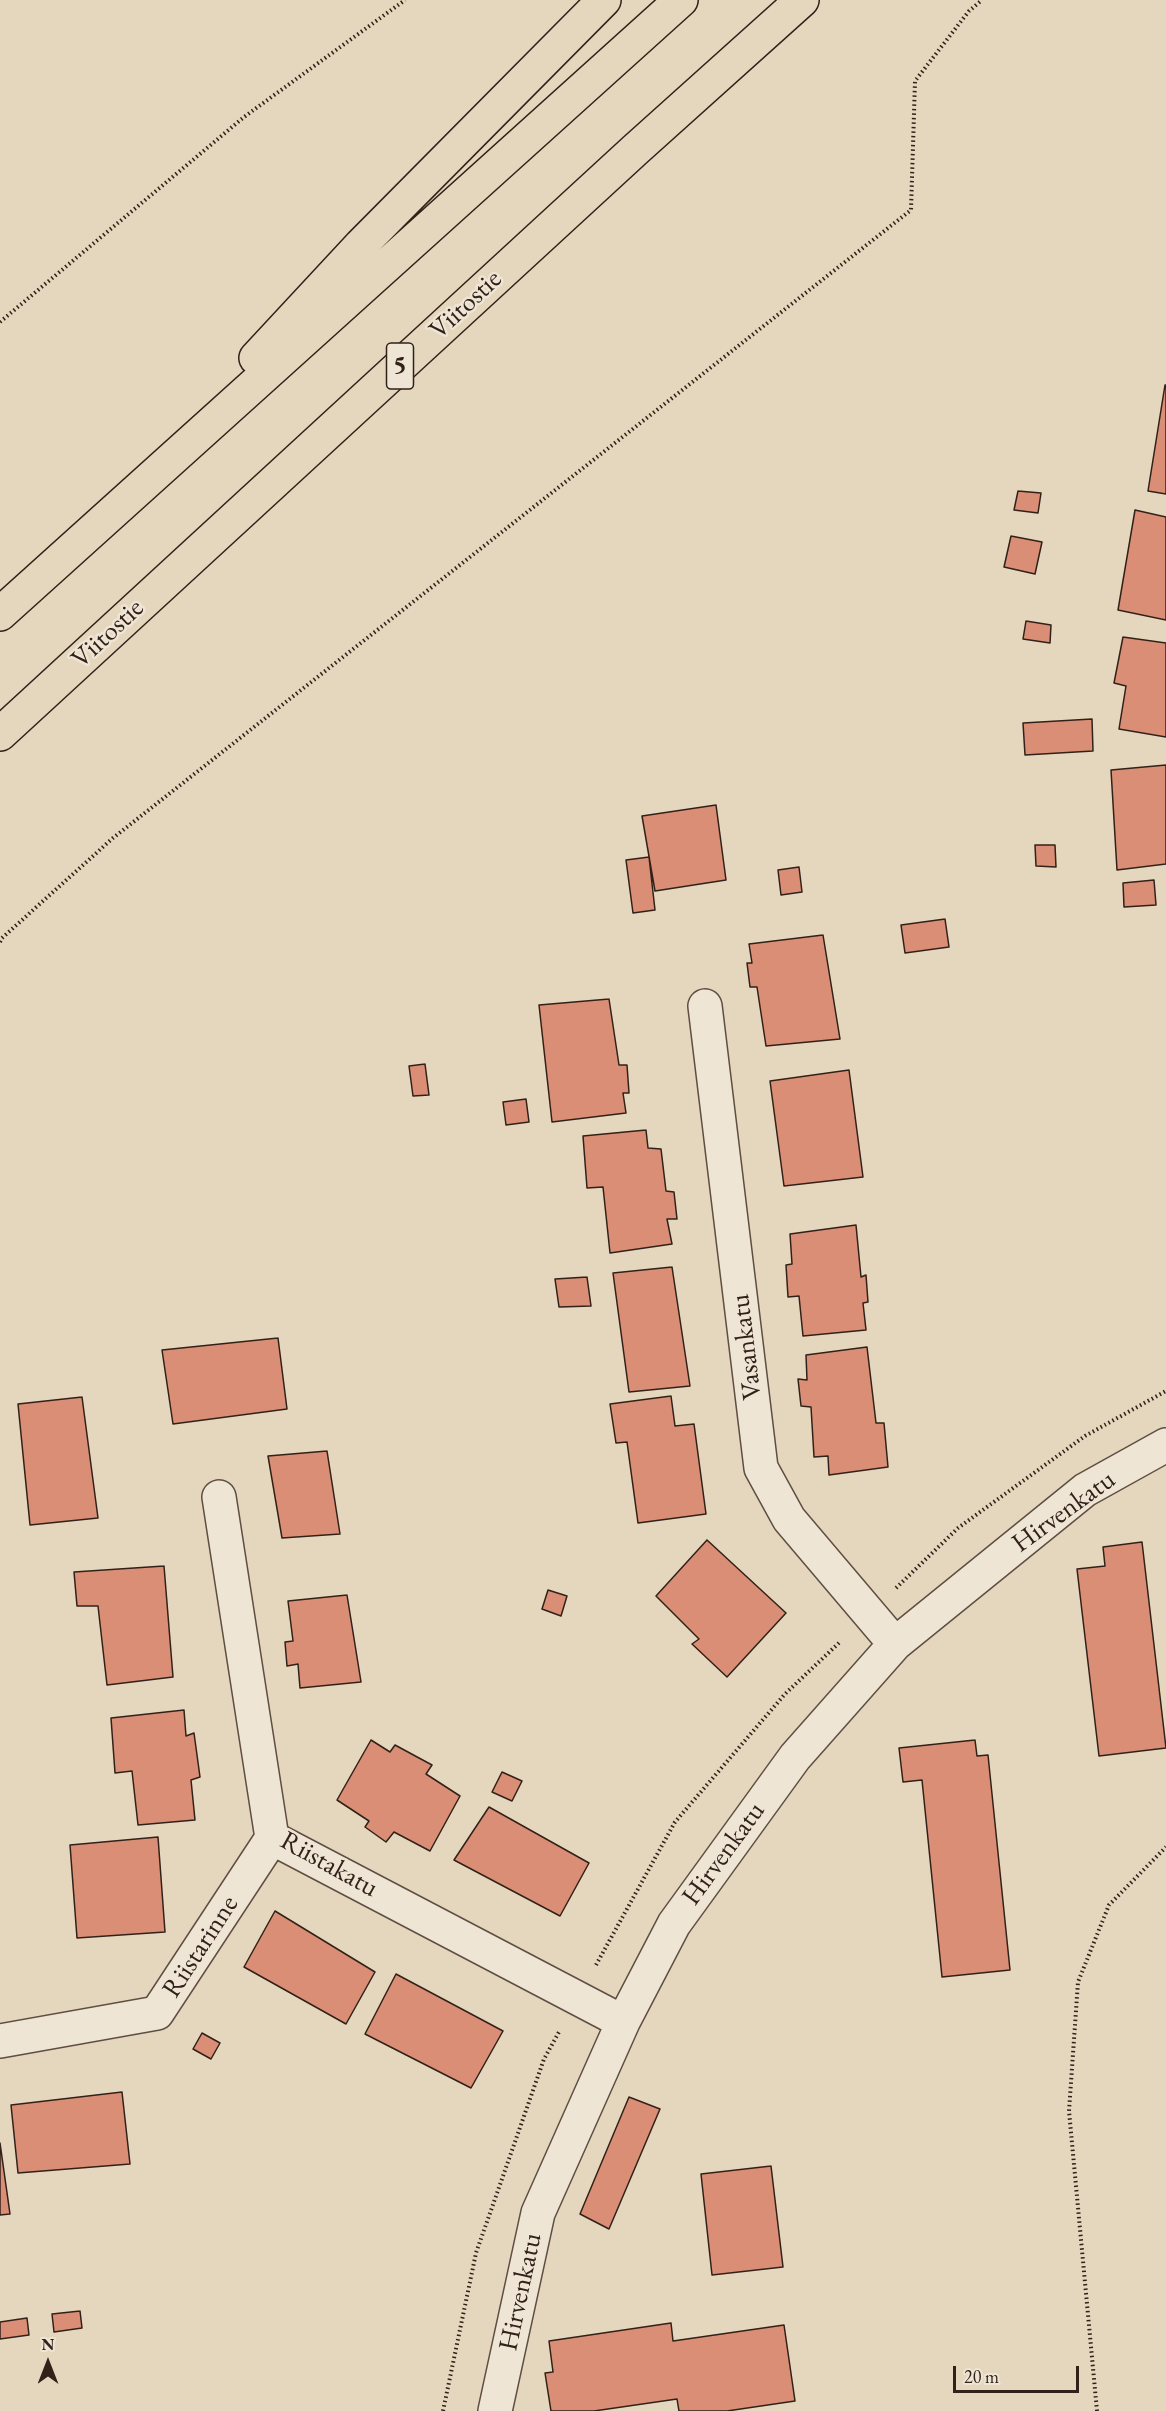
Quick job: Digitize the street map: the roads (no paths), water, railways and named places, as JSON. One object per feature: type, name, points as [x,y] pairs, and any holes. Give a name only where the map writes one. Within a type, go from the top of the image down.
[{"type":"highway","points":[[104,520],[361,244],[604,0]]},
{"type":"highway","points":[[0,614],[681,0]]},
{"type":"highway","name":"Viitostie","points":[[0,734],[626,158],[802,0]]},
{"type":"street","name":"Vasankatu","points":[[705,1006],[761,1468],[789,1519],[895,1644]]},
{"type":"street","name":"Hirvenkatu","points":[[495,2411],[538,2213],[624,2022],[674,1924],[795,1757],[895,1644],[1085,1490],[1166,1445]]},
{"type":"street","name":"Riistakatu","points":[[219,1497],[272,1838],[624,2022]]},
{"type":"street","name":"Riistarinne","points":[[0,2041],[157,2013],[272,1838]]}]
